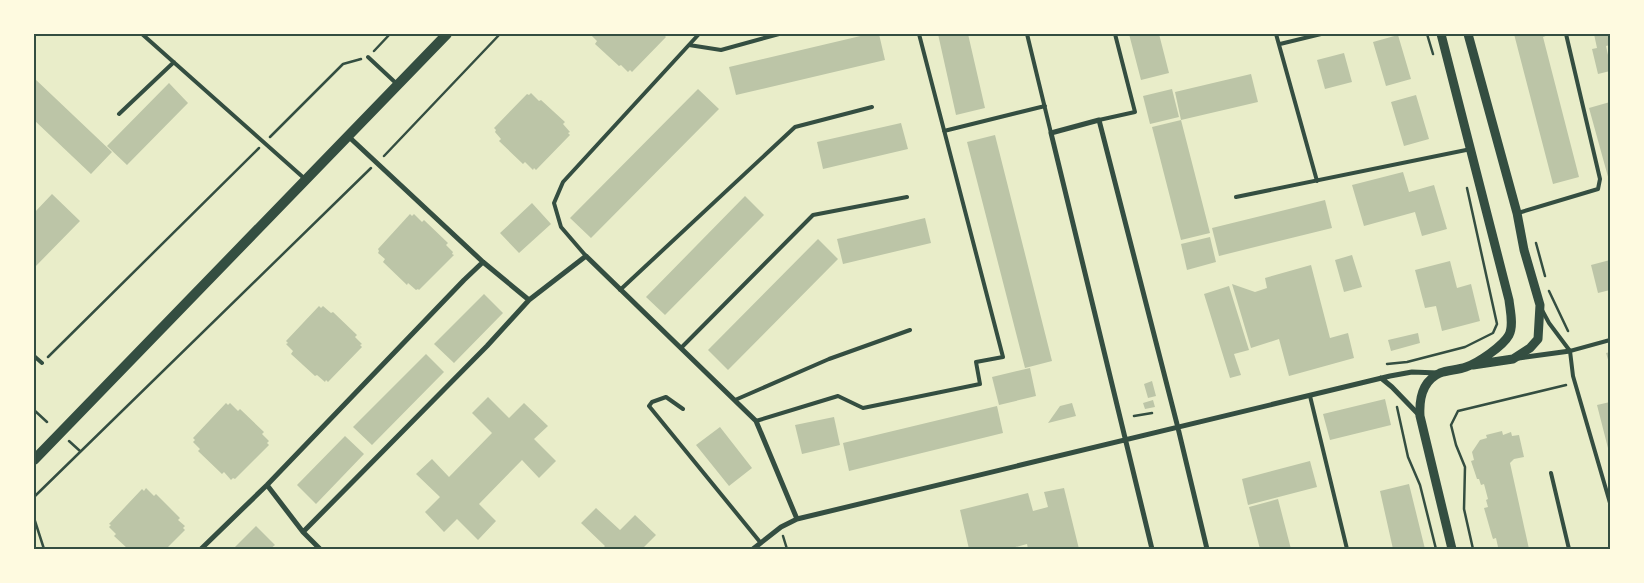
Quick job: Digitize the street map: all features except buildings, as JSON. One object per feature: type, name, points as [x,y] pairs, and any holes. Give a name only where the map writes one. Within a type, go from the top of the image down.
[{"type":"main road","points":[[34,460],[447,34]]},
{"type":"street","points":[[1441,34],[1509,300],[1512,321],[1510,334],[1499,347],[1468,366]]},
{"type":"street","points":[[1468,34],[1540,305],[1538,338],[1530,348],[1513,359]]},
{"type":"street","points":[[1152,549],[1051,133],[1099,120],[1207,549]]},
{"type":"street","points":[[348,136],[483,262],[529,300]]},
{"type":"street","points":[[303,532],[487,346],[529,300],[586,256],[756,421],[798,519]]},
{"type":"street","points":[[200,549],[267,485],[483,262]]},
{"type":"street","points":[[753,549],[781,527],[798,519],[1381,378],[1412,372],[1438,374],[1468,366],[1570,351]]},
{"type":"street","points":[[1438,374],[1422,391],[1419,402],[1420,416],[1452,549]]},
{"type":"street","points":[[1381,378],[1420,416]]},
{"type":"street","points":[[267,485],[303,532],[320,549]]},
{"type":"lane","points":[[142,34],[305,179]]},
{"type":"lane","points":[[586,256],[561,227],[554,203],[563,182],[699,34]]},
{"type":"lane","points":[[689,45],[722,50],[779,34]]},
{"type":"lane","points":[[756,421],[838,396],[863,408],[980,384],[976,362],[1003,356],[919,34]]},
{"type":"lane","points":[[1027,34],[1051,133]]},
{"type":"lane","points":[[1099,120],[1135,112],[1116,34]]},
{"type":"lane","points":[[1276,34],[1317,181]]},
{"type":"lane","points":[[1280,44],[1321,34]]},
{"type":"lane","points":[[1517,213],[1598,189],[1600,179],[1566,34]]},
{"type":"lane","points":[[368,57],[398,85]]},
{"type":"lane","points":[[119,114],[174,62]]},
{"type":"lane","points":[[944,131],[1045,106]]},
{"type":"lane","points":[[620,290],[795,127],[872,108]]},
{"type":"lane","points":[[1236,197],[1471,149]]},
{"type":"lane","points":[[680,348],[813,215],[907,197]]},
{"type":"lane","points":[[1540,305],[1549,324],[1570,351],[1573,376],[1610,503]]},
{"type":"lane","points":[[735,400],[829,359],[910,330]]},
{"type":"lane","points":[[1570,351],[1610,340]]},
{"type":"lane","points":[[34,356],[42,363]]},
{"type":"lane","points":[[1310,396],[1347,549]]},
{"type":"lane","points":[[682,410],[666,397],[652,402],[649,406],[760,542]]},
{"type":"lane","points":[[1551,473],[1569,549]]},
{"type":"path","points":[[42,363],[265,143],[342,64],[368,57],[390,34]]},
{"type":"path","points":[[34,497],[377,163],[500,34]]},
{"type":"path","points":[[1427,34],[1434,59]]},
{"type":"path","points":[[1387,364],[1407,362],[1465,347],[1493,333],[1497,324],[1466,186]]},
{"type":"path","points":[[1473,549],[1464,510],[1465,467],[1456,445],[1451,425],[1458,411],[1565,386],[1573,376]]},
{"type":"path","points":[[1396,404],[1408,457],[1420,485],[1436,549]]},
{"type":"path","points":[[34,410],[47,422]]},
{"type":"path","points":[[1134,416],[1152,413]]},
{"type":"path","points":[[68,440],[81,451]]},
{"type":"path","points":[[34,518],[44,549]]}]
